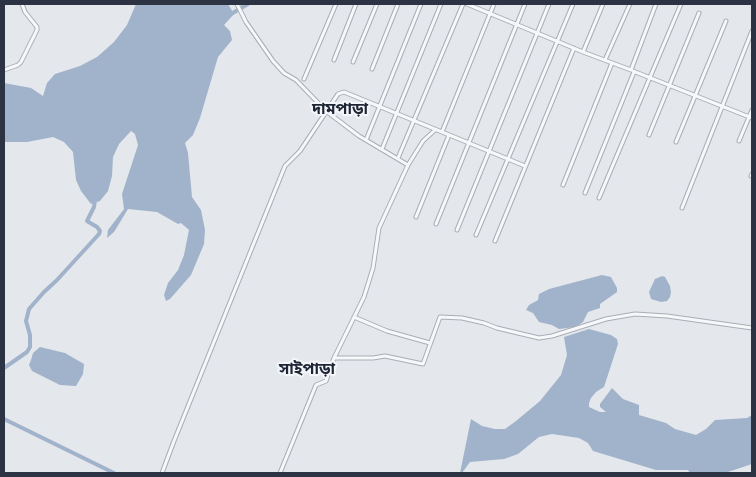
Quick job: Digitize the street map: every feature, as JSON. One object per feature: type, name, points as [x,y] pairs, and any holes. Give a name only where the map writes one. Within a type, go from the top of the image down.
[{"type":"street","points":[[4,70],[21,62],[37,30],[22,4]]},
{"type":"street","points":[[237,4],[246,22],[273,62],[284,73],[296,80],[326,111],[366,140],[408,164]]},
{"type":"street","points":[[304,79],[336,4]]},
{"type":"street","points":[[334,60],[356,4]]},
{"type":"street","points":[[352,62],[378,4]]},
{"type":"street","points":[[372,69],[398,4]]},
{"type":"street","points":[[366,140],[422,4]]},
{"type":"street","points":[[382,150],[441,4]]},
{"type":"street","points":[[398,158],[465,4],[751,118]]},
{"type":"street","points":[[442,132],[494,4]]},
{"type":"street","points":[[436,224],[524,4]]},
{"type":"street","points":[[457,230],[549,4]]},
{"type":"street","points":[[476,234],[573,4]]},
{"type":"street","points":[[583,52],[602,4]]},
{"type":"street","points":[[605,60],[630,4]]},
{"type":"street","points":[[585,193],[656,4]]},
{"type":"street","points":[[599,198],[651,78],[680,4]]},
{"type":"street","points":[[648,136],[699,13]]},
{"type":"street","points":[[676,142],[726,21]]},
{"type":"street","points":[[682,208],[752,31]]},
{"type":"street","points":[[495,241],[574,48]]},
{"type":"street","points":[[563,185],[612,63]]},
{"type":"street","points":[[162,473],[285,166],[300,151],[338,94],[344,92],[525,166]]},
{"type":"street","points":[[739,141],[751,118],[752,110]]},
{"type":"street","points":[[280,473],[316,385],[326,381],[334,358],[364,297],[373,268],[379,228],[408,164],[423,141],[435,130]]},
{"type":"street","points":[[416,217],[449,135]]},
{"type":"street","points":[[334,358],[373,358],[385,356],[423,364],[440,317],[462,318],[539,338],[552,336],[606,319],[635,314],[667,316],[752,328]]},
{"type":"street","points":[[354,317],[388,331],[430,343]]},
{"type":"water","points":[[136,4],[228,4],[234,14],[224,25],[230,31],[232,40],[218,57],[200,118],[193,135],[185,143],[188,153],[192,197],[201,210],[205,230],[204,244],[191,275],[166,301],[164,295],[168,283],[178,270],[184,255],[189,230],[181,223],[178,224],[157,212],[128,209],[114,232],[107,238],[108,230],[124,209],[122,194],[138,145],[135,134],[131,131],[119,144],[113,157],[112,176],[108,191],[100,201],[91,204],[81,191],[76,180],[73,152],[64,142],[53,137],[27,142],[4,142],[4,83],[31,88],[43,96],[47,83],[55,74],[80,66],[97,57],[114,42],[127,25]]},
{"type":"water","points":[[602,275],[611,277],[617,292],[600,304],[600,308],[588,312],[583,322],[576,327],[559,329],[539,322],[533,313],[526,310],[529,305],[538,300],[539,294],[549,289]]},
{"type":"water","points":[[662,276],[665,277],[671,292],[667,301],[661,302],[651,299],[649,292],[655,279]]},
{"type":"water","points":[[589,329],[611,335],[617,339],[618,344],[604,387],[591,398],[589,407],[600,412],[606,412],[600,407],[600,404],[612,388],[623,399],[639,405],[639,415],[696,435],[715,420],[747,418],[752,415],[752,464],[725,473],[690,473],[688,470],[656,470],[593,451],[588,443],[579,438],[552,434],[539,437],[518,454],[504,459],[470,462],[460,473],[471,419],[482,426],[495,429],[505,429],[516,421],[540,401],[561,375],[567,355],[564,337]]},
{"type":"water","points":[[40,347],[65,353],[84,364],[83,374],[76,386],[60,385],[32,371],[29,365],[33,353]]},
{"type":"waterway","points":[[231,14],[248,4]]},
{"type":"waterway","points":[[4,368],[27,352],[30,347],[30,335],[26,321],[29,309],[99,234],[100,231],[97,227],[87,221],[94,207],[95,200]]},
{"type":"waterway","points":[[4,419],[114,473]]},
{"type":"district","name":"দামপাড়া","points":[[340,110]]},
{"type":"district","name":"সাইপাড়া","points":[[307,370]]}]
